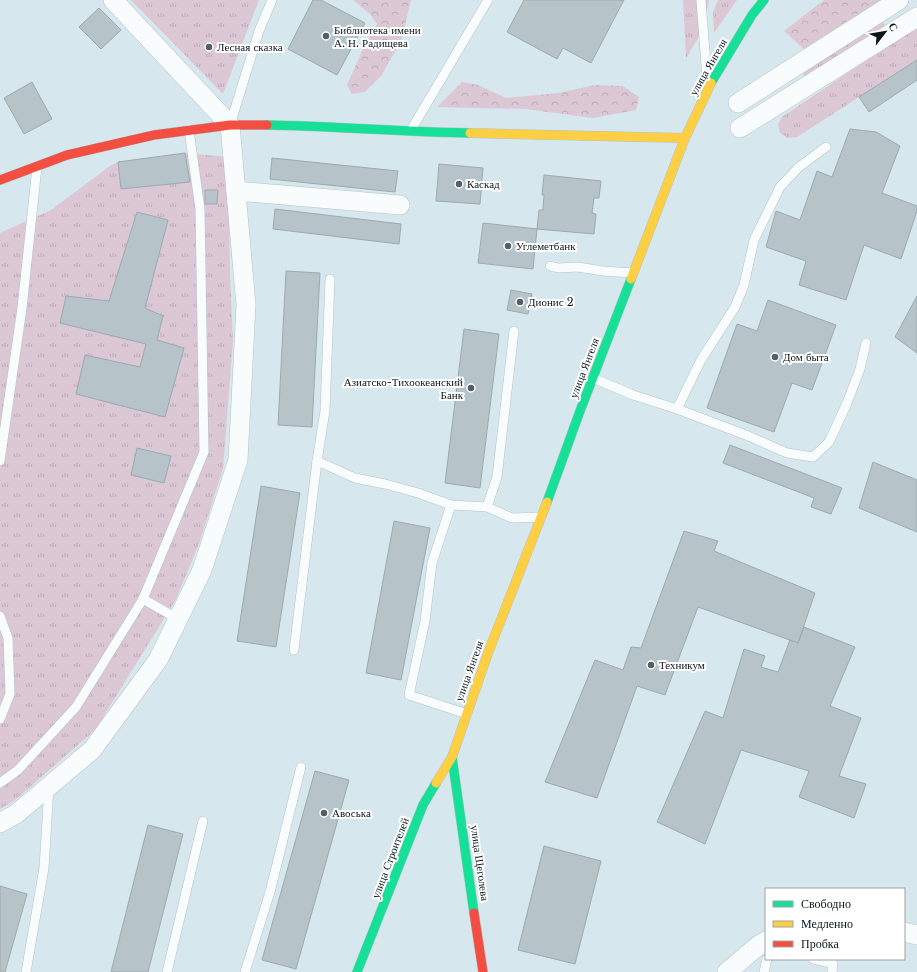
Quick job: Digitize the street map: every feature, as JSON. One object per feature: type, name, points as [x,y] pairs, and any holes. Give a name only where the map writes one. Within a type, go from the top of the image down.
[{"type":"street","points":[[0,823],[16,814],[92,750],[158,660],[202,570],[238,460],[246,305],[230,125],[113,0]]},
{"type":"street","name":"улица Янгеля","points":[[452,757],[488,653],[685,138],[708,87],[752,15],[764,0]]},
{"type":"street","points":[[738,103],[899,0]]},
{"type":"street","points":[[740,128],[917,18]]},
{"type":"street","points":[[0,180],[67,155],[154,135],[230,125],[318,126],[410,132],[685,138]]},
{"type":"street","points":[[236,191],[400,205]]},
{"type":"street","name":"улица Строителей","points":[[357,972],[423,805],[452,757]]},
{"type":"street","name":"улица Щеголева","points":[[452,757],[483,972]]},
{"type":"street","points":[[905,932],[917,935]]},
{"type":"street","points":[[728,972],[765,942]]},
{"type":"lane","points":[[230,125],[259,31],[272,0]]},
{"type":"lane","points":[[410,132],[488,0]]},
{"type":"lane","points":[[701,0],[708,87]]},
{"type":"lane","points":[[0,783],[18,770],[76,707],[143,599],[204,452],[200,209],[189,130]]},
{"type":"lane","points":[[677,409],[701,360],[735,307],[744,285],[754,240],[780,186],[799,167],[826,146]]},
{"type":"lane","points":[[0,461],[22,308],[37,166]]},
{"type":"lane","points":[[550,266],[558,268],[578,267],[603,271],[633,273]]},
{"type":"lane","points":[[294,650],[317,461],[325,411],[330,279]]},
{"type":"lane","points":[[487,507],[496,477],[514,331]]},
{"type":"lane","points":[[593,378],[633,395],[677,409],[746,435],[787,453],[812,456],[829,442],[847,403],[860,369],[866,343]]},
{"type":"lane","points":[[317,461],[355,478],[418,493],[451,505],[487,507],[512,518],[541,517]]},
{"type":"lane","points":[[451,505],[432,563],[425,621],[409,695],[467,714]]},
{"type":"lane","points":[[143,599],[178,619]]},
{"type":"lane","points":[[0,616],[8,638],[10,694],[0,719]]},
{"type":"lane","points":[[245,972],[270,892],[301,767]]},
{"type":"lane","points":[[26,972],[44,868],[49,786]]},
{"type":"lane","points":[[167,972],[203,821]]},
{"type":"lane","points":[[764,972],[767,960]]},
{"type":"lane","points":[[817,960],[834,964],[832,972]]},
{"type":"green space","name":"Лесная сказка","points":[[131,0],[259,0],[223,94]]},
{"type":"green space","points":[[353,0],[411,0],[401,41],[381,76],[365,92],[352,94],[347,85],[363,49],[377,24],[370,14]]},
{"type":"green space","points":[[683,0],[709,0],[703,30],[686,58]]},
{"type":"green space","points":[[718,0],[737,0],[714,33],[713,12]]},
{"type":"green space","points":[[824,0],[881,0],[804,49],[784,31]]},
{"type":"green space","points":[[882,21],[887,29],[807,80],[802,72]]},
{"type":"green space","points":[[917,26],[917,60],[797,137],[788,138],[780,133],[778,124],[782,117]]},
{"type":"green space","points":[[462,82],[478,85],[506,98],[558,93],[595,85],[623,86],[639,97],[636,110],[593,118],[526,109],[437,107]]},
{"type":"green space","points":[[185,153],[228,157],[230,275],[233,340],[223,469],[199,544],[175,601],[95,730],[15,800],[0,809],[0,233],[51,210],[110,166],[118,162]]},
{"type":"building","name":"Библиотека имени А. Н. Радищева","points":[[313,0],[321,0],[365,23],[337,75],[288,49]]},
{"type":"building","points":[[524,0],[624,0],[591,63],[563,48],[557,59],[507,32]]},
{"type":"building","points":[[99,8],[121,30],[101,49],[79,27]]},
{"type":"building","points":[[917,60],[917,80],[869,112],[859,97]]},
{"type":"building","points":[[32,82],[52,119],[24,134],[4,98]]},
{"type":"building","points":[[850,129],[876,132],[900,146],[882,193],[917,206],[917,211],[901,259],[864,245],[846,300],[799,285],[806,261],[766,247],[776,211],[800,220],[817,171],[832,177]]},
{"type":"building","points":[[185,153],[190,182],[121,189],[118,162]]},
{"type":"building","points":[[272,158],[398,171],[395,192],[270,179]]},
{"type":"building","name":"Каскад","points":[[439,164],[483,168],[480,204],[436,201]]},
{"type":"building","points":[[544,175],[601,181],[599,198],[594,198],[592,213],[596,214],[594,234],[537,229],[539,210],[543,210],[544,195],[542,195]]},
{"type":"building","points":[[205,190],[218,190],[217,204],[205,204]]},
{"type":"building","points":[[275,209],[401,224],[399,244],[273,229]]},
{"type":"building","points":[[137,212],[168,220],[145,308],[163,316],[157,340],[184,348],[165,417],[76,394],[85,355],[140,367],[146,344],[60,323],[66,296],[109,301]]},
{"type":"building","name":"Углеметбанк","points":[[483,223],[537,229],[533,269],[478,263]]},
{"type":"building","points":[[286,271],[320,273],[312,427],[278,425]]},
{"type":"building","name":"Дионис 2","points":[[511,290],[532,294],[528,314],[507,310]]},
{"type":"building","points":[[917,296],[917,353],[895,337]]},
{"type":"building","name":"Дом быта","points":[[768,300],[836,325],[812,390],[792,383],[774,432],[707,408],[737,324],[757,331]]},
{"type":"building","points":[[464,329],[499,334],[480,488],[445,483]]},
{"type":"building","points":[[730,445],[842,488],[831,514],[811,507],[814,498],[723,463]]},
{"type":"building","points":[[137,448],[171,456],[164,483],[131,475]]},
{"type":"building","points":[[873,462],[917,480],[917,532],[859,508]]},
{"type":"building","points":[[261,486],[300,493],[276,647],[237,641]]},
{"type":"building","points":[[394,521],[430,528],[401,680],[366,673]]},
{"type":"building","name":"Техникум","points":[[684,531],[718,541],[714,551],[815,593],[798,643],[698,607],[665,695],[637,686],[597,798],[545,782],[595,660],[623,670],[631,647],[641,648]]},
{"type":"building","points":[[804,627],[855,647],[830,706],[861,718],[839,776],[866,784],[854,818],[799,797],[809,771],[741,750],[705,844],[657,822],[705,711],[723,718],[744,649],[765,656],[761,667],[778,672],[790,640],[798,643]]},
{"type":"building","points":[[315,771],[349,780],[296,969],[262,960]]},
{"type":"building","points":[[148,825],[183,834],[148,972],[111,972]]},
{"type":"building","points":[[544,846],[601,861],[575,964],[518,950]]},
{"type":"building","points":[[0,886],[27,894],[5,972],[0,972]]},
{"type":"traffic: fast","points":[[711,83],[752,15],[764,0]]},
{"type":"traffic: fast","points":[[267,125],[470,133]]},
{"type":"traffic: fast","points":[[547,502],[631,279]]},
{"type":"traffic: fast","points":[[452,757],[474,913]]},
{"type":"traffic: fast","points":[[357,972],[423,805],[436,783]]},
{"type":"traffic: slow","points":[[631,279],[685,138],[711,83]]},
{"type":"traffic: slow","points":[[470,133],[685,138]]},
{"type":"traffic: slow","points":[[436,783],[452,757],[488,653],[547,502]]},
{"type":"traffic: jam","points":[[0,180],[67,155],[154,135],[230,125],[267,125]]},
{"type":"traffic: jam","points":[[474,913],[483,972]]},
{"type":"place","name":"Библиотека имени А. Н. Радищева","points":[[326,36]]},
{"type":"place","name":"Лесная сказка","points":[[209,47]]},
{"type":"place","name":"Каскад","points":[[459,184]]},
{"type":"place","name":"Углеметбанк","points":[[508,246]]},
{"type":"place","name":"Дионис 2","points":[[520,302]]},
{"type":"place","name":"Дом быта","points":[[775,357]]},
{"type":"place","name":"Азиатско-Тихоокеанский Банк","points":[[471,388]]},
{"type":"place","name":"Техникум","points":[[651,665]]},
{"type":"place","name":"Авоська","points":[[324,813]]}]
